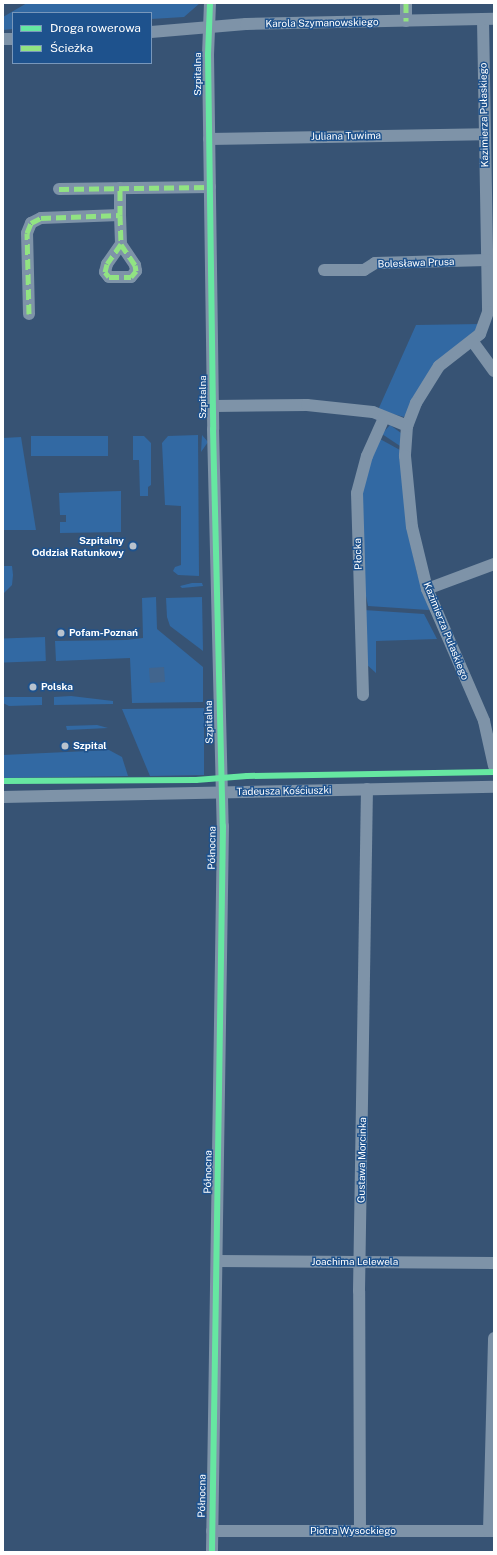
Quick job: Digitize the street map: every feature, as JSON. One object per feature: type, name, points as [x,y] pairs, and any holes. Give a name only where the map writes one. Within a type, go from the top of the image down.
[{"type":"street","name":"Szpitalna","points":[[210,3],[209,139],[220,792]]},
{"type":"street","points":[[406,3],[406,21]]},
{"type":"street","name":"Karola Szymanowskiego","points":[[152,32],[209,26],[488,19]]},
{"type":"street","name":"Kazimierza Pułaskiego","points":[[488,19],[483,134],[488,312],[485,324],[472,342],[456,350],[439,366],[416,403],[407,426],[405,456],[406,483],[412,527],[427,589],[484,721],[494,766]]},
{"type":"street","name":"Juliana Tuwima","points":[[209,139],[483,134]]},
{"type":"street","points":[[59,189],[210,187]]},
{"type":"street","points":[[120,188],[120,244]]},
{"type":"street","points":[[29,314],[27,233],[31,223],[41,218],[120,215]]},
{"type":"street","name":"Bolesława Prusa","points":[[324,270],[364,270],[375,263],[486,260]]},
{"type":"street","points":[[472,342],[494,371]]},
{"type":"street","points":[[214,406],[307,406],[373,412],[384,418],[407,426]]},
{"type":"street","name":"Płocka","points":[[363,695],[357,493],[367,456],[384,418]]},
{"type":"street","points":[[427,589],[494,564]]},
{"type":"street","name":"Tadeusza Kościuszki","points":[[3,797],[494,787]]},
{"type":"street","name":"Gustawa Morcinka","points":[[360,1530],[360,1262],[367,789]]},
{"type":"street","name":"Północna","points":[[212,1552],[223,826],[220,792]]},
{"type":"street","name":"Joachima Lelewela","points":[[217,1261],[494,1263]]},
{"type":"street","points":[[491,1531],[494,1338]]},
{"type":"street","name":"Piotra Wysockiego","points":[[212,1531],[491,1531]]},
{"type":"shaded area","points":[[27,3],[200,3],[184,17],[152,19],[152,12],[12,12],[12,29],[3,30],[3,17]]},
{"type":"shaded area","points":[[481,324],[476,330],[442,357],[404,417],[378,410],[416,325]]},
{"type":"shaded area","points":[[390,425],[401,433],[400,446],[382,434]]},
{"type":"shaded area","points":[[198,435],[199,576],[178,575],[173,571],[175,567],[181,565],[181,506],[165,505],[162,443],[168,436]]},
{"type":"shaded area","points":[[202,435],[208,442],[201,452]]},
{"type":"shaded area","points":[[31,436],[108,436],[108,456],[31,456]]},
{"type":"shaded area","points":[[133,436],[144,436],[151,443],[151,485],[148,487],[148,496],[140,496],[139,460],[133,460]]},
{"type":"shaded area","points":[[21,437],[36,530],[3,530],[3,438]]},
{"type":"shaded area","points":[[380,439],[400,450],[408,532],[417,573],[430,609],[428,610],[368,606],[366,596],[363,597],[363,481]]},
{"type":"shaded area","points":[[121,491],[121,532],[60,533],[60,522],[66,522],[66,515],[60,515],[59,493]]},
{"type":"shaded area","points":[[3,566],[12,566],[13,575],[12,585],[3,594]]},
{"type":"shaded area","points":[[192,583],[202,583],[203,586],[182,588],[180,586]]},
{"type":"shaded area","points":[[156,597],[157,629],[203,667],[203,702],[132,703],[130,658],[56,661],[55,641],[126,640],[143,638],[142,598]]},
{"type":"shaded area","points":[[202,597],[203,651],[170,626],[167,617],[166,598]]},
{"type":"shaded area","points":[[364,610],[424,614],[437,639],[376,641],[376,673],[365,663]]},
{"type":"shaded area","points":[[45,637],[46,661],[4,662],[3,638]]},
{"type":"shaded area","points":[[164,667],[165,682],[150,683],[149,668]]},
{"type":"shaded area","points":[[71,696],[113,701],[113,704],[54,705],[54,697]]},
{"type":"shaded area","points":[[3,697],[42,697],[42,705],[9,706],[3,703]]},
{"type":"shaded area","points":[[204,708],[204,775],[150,776],[122,709]]},
{"type":"shaded area","points":[[97,725],[108,728],[67,730],[66,726]]},
{"type":"shaded area","points":[[109,750],[122,757],[128,776],[3,778],[3,755]]},
{"type":"marked path","points":[[406,3],[406,21]]},
{"type":"marked path","points":[[59,189],[210,187]]},
{"type":"marked path","points":[[29,314],[27,233],[31,223],[41,218],[120,215],[120,188]]},
{"type":"marked path","points":[[120,215],[121,244],[107,264],[105,272],[109,277],[131,277],[136,271],[135,265],[121,244]]},
{"type":"cycle path","points":[[210,3],[208,54],[213,429],[223,826],[212,1552]]},
{"type":"cycle path","points":[[3,781],[196,780],[247,776],[494,772]]},
{"type":"place","name":"Szpitalny Oddział Ratunkowy","points":[[133,546]]},
{"type":"place","name":"Pofam-Poznań","points":[[61,633]]},
{"type":"place","name":"Polska","points":[[33,687]]},
{"type":"place","name":"Szpital","points":[[65,746]]}]
